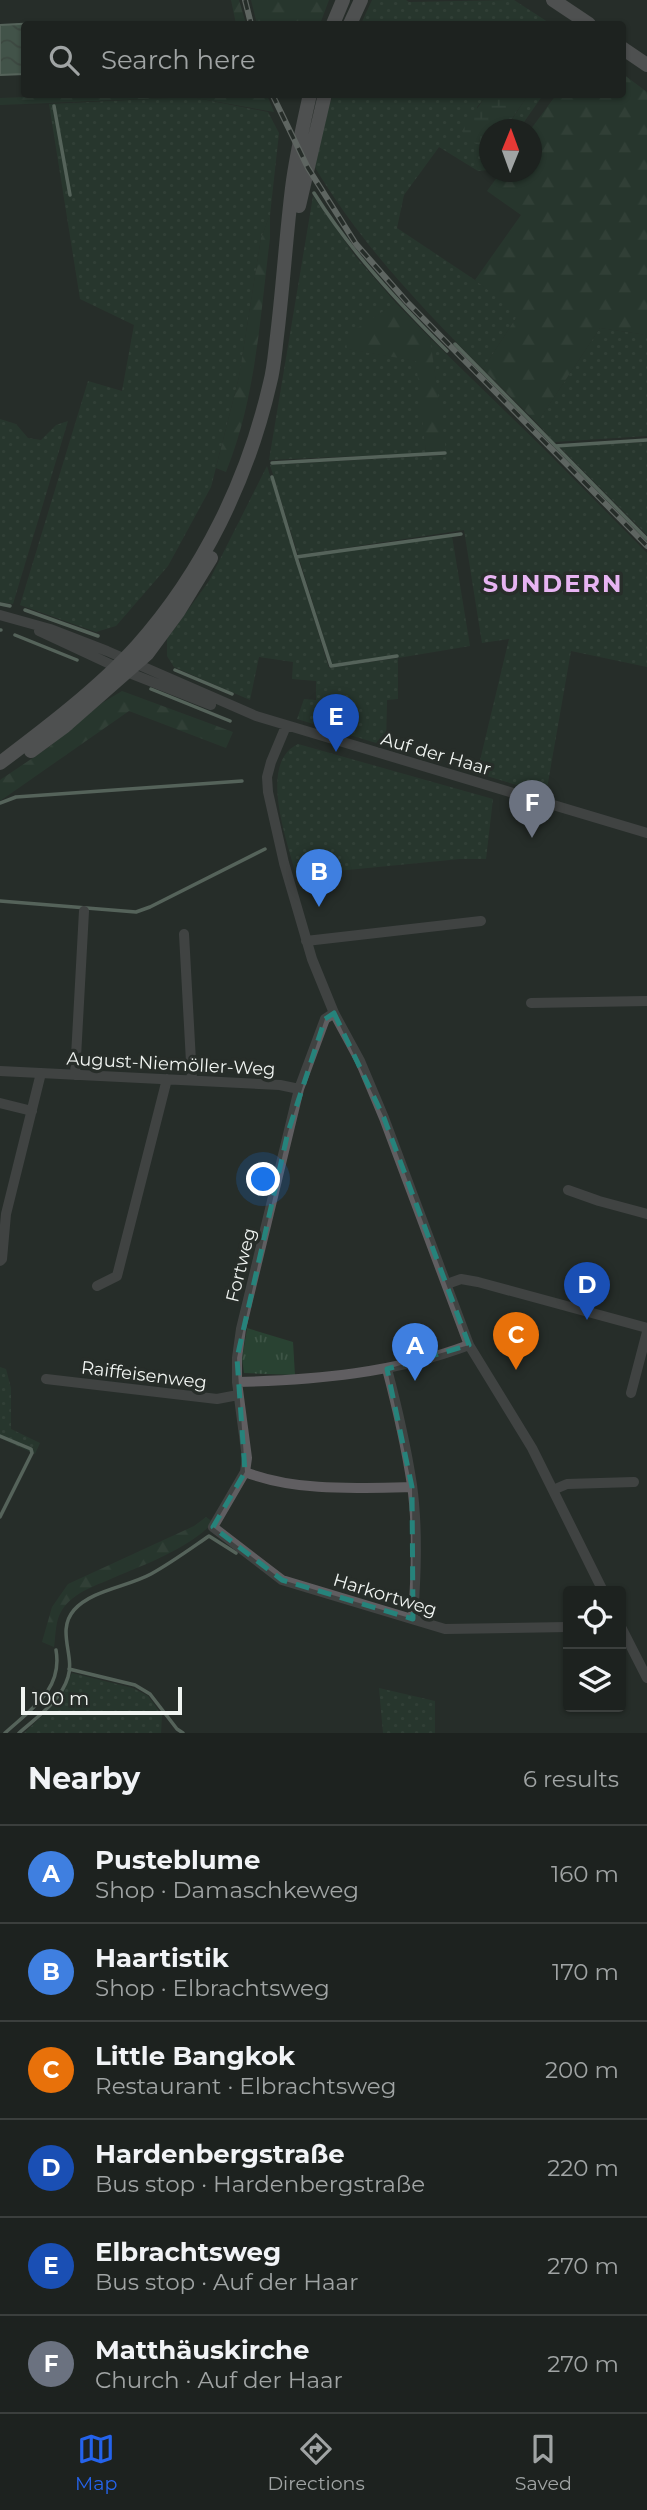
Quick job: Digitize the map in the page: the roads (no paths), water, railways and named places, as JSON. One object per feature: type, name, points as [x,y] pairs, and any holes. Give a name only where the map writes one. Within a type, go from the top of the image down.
[{"type":"main road","points":[[334,21],[343,0]]},
{"type":"main road","points":[[351,21],[361,0]]},
{"type":"main road","points":[[553,0],[584,21]]},
{"type":"main road","points":[[626,51],[647,65]]},
{"type":"main road","points":[[0,771],[65,726],[126,665],[205,551],[240,482],[271,382],[292,189],[309,98]]},
{"type":"main road","points":[[285,272],[324,98]]},
{"type":"main road","points":[[0,763],[126,665]]},
{"type":"street","name":"Auf der Haar","points":[[0,615],[50,629],[215,706],[647,833]]},
{"type":"street","points":[[286,726],[271,762],[267,777],[268,792],[306,941],[334,1013],[360,1061],[384,1118],[470,1345],[532,1448],[601,1586]]},
{"type":"street","points":[[75,1074],[84,912]]},
{"type":"street","points":[[306,941],[481,921]]},
{"type":"street","points":[[184,934],[192,1080]]},
{"type":"street","points":[[531,1003],[647,1002]]},
{"type":"street","name":"Fortweg","points":[[245,1472],[247,1458],[237,1382],[241,1329],[299,1089],[325,1019],[334,1013]]},
{"type":"street","name":"August-Niemöller-Weg","points":[[0,1071],[280,1085],[299,1089]]},
{"type":"street","name":"August-Niemöller-Weg","points":[[0,1261],[6,1214],[41,1073]]},
{"type":"street","points":[[97,1286],[117,1276],[167,1079]]},
{"type":"street","points":[[0,1103],[32,1111]]},
{"type":"street","points":[[568,1190],[599,1202],[647,1214]]},
{"type":"street","points":[[447,1284],[461,1279],[478,1282],[647,1330],[631,1393]]},
{"type":"street","points":[[237,1382],[299,1380],[387,1369],[470,1345]]},
{"type":"street","points":[[387,1369],[412,1487],[416,1562],[413,1619]]},
{"type":"street","name":"Raiffeisenweg","points":[[46,1379],[217,1399],[238,1395]]},
{"type":"street","points":[[245,1472],[265,1480],[311,1486],[412,1487]]},
{"type":"street","name":"Harkortweg","points":[[245,1472],[213,1527],[282,1580],[444,1629],[563,1627]]},
{"type":"street","points":[[553,1490],[567,1483],[634,1482]]},
{"type":"street","points":[[626,1637],[647,1678]]},
{"type":"water","points":[[21,24],[21,74],[0,75],[0,25]]},
{"type":"waterway","points":[[54,106],[70,195]]},
{"type":"waterway","points":[[314,193],[376,276],[447,351]]},
{"type":"waterway","points":[[455,344],[647,539]]},
{"type":"waterway","points":[[555,446],[647,440]]},
{"type":"waterway","points":[[272,463],[445,453]]},
{"type":"waterway","points":[[272,477],[296,557],[461,534]]},
{"type":"waterway","points":[[296,557],[331,666],[397,656]]},
{"type":"waterway","points":[[0,604],[10,606]]},
{"type":"waterway","points":[[25,610],[98,636]]},
{"type":"waterway","points":[[15,635],[77,660]]},
{"type":"waterway","points":[[175,670],[232,694]]},
{"type":"waterway","points":[[151,689],[230,721]]},
{"type":"waterway","points":[[0,803],[16,797],[242,781]]},
{"type":"waterway","points":[[0,901],[136,912],[265,849]]},
{"type":"waterway","points":[[0,1436],[31,1449],[32,1453],[0,1517]]},
{"type":"waterway","points":[[19,1733],[48,1708],[65,1686],[70,1669],[66,1626],[81,1603],[151,1574],[209,1536],[236,1553]]},
{"type":"waterway","points":[[5,1733],[34,1707],[50,1688],[57,1664],[56,1650]]},
{"type":"waterway","points":[[69,1669],[135,1685],[150,1694],[183,1733]]},
{"type":"railway","points":[[245,0],[250,21]]},
{"type":"railway","points":[[274,98],[308,168],[356,244],[407,302],[647,546]]},
{"type":"place","name":"Elbrachtsweg","points":[[336,752]]},
{"type":"place","name":"Matthäuskirche","points":[[532,838]]},
{"type":"place","name":"Haartistik","points":[[319,907]]},
{"type":"place","name":"Hardenbergstraße","points":[[587,1320]]},
{"type":"place","name":"Little Bangkok","points":[[516,1370]]},
{"type":"place","name":"Pusteblume","points":[[415,1381]]},
{"type":"district","name":"SUNDERN","points":[[553,584]]}]
